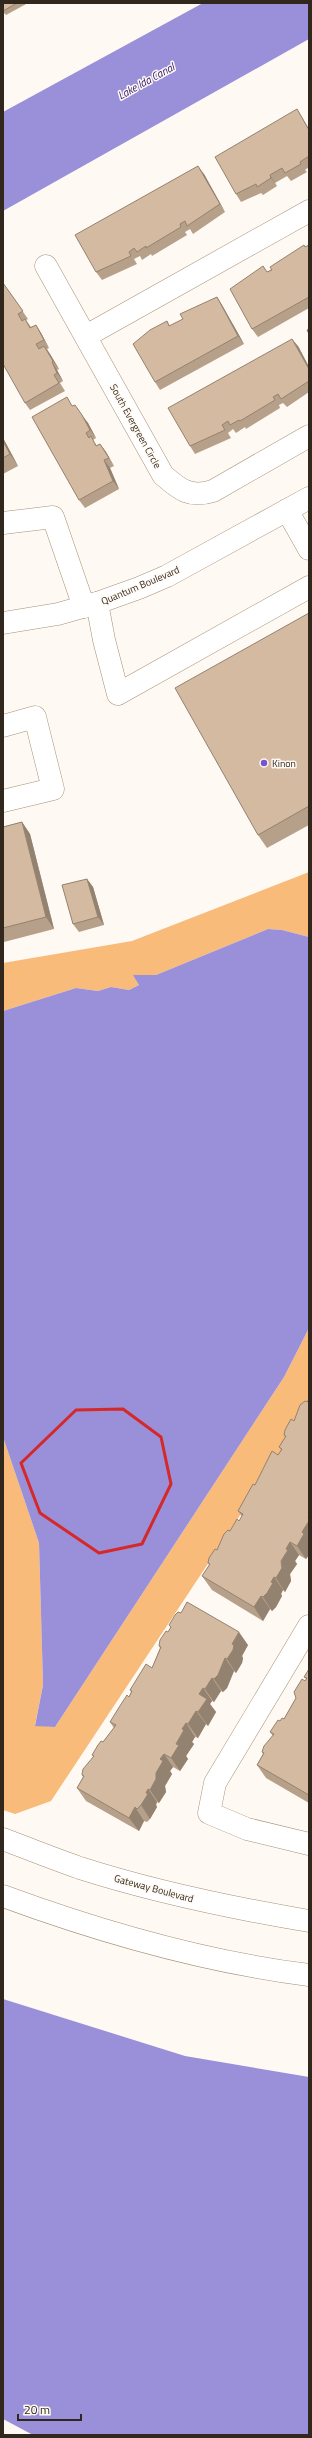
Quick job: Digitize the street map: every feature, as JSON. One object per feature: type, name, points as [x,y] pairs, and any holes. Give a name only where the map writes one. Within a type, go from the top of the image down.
[{"type":"street","points":[[86,336],[309,211]]},
{"type":"street","name":"South Evergreen Circle","points":[[46,266],[163,475],[187,492],[200,494],[213,491],[309,436]]},
{"type":"street","name":"Quantum Boulevard","points":[[3,623],[39,618],[91,605],[167,576],[309,498]]},
{"type":"street","points":[[287,510],[309,549]]},
{"type":"street","points":[[3,523],[53,517],[91,605],[104,640],[118,694],[309,587]]},
{"type":"street","points":[[3,726],[35,717],[53,789],[3,801]]},
{"type":"street","points":[[309,1626],[215,1783],[209,1813],[247,1829],[309,1844]]},
{"type":"street","name":"Gateway Boulevard","points":[[3,1839],[80,1868],[165,1892],[250,1911],[309,1921]]},
{"type":"street","points":[[3,1896],[154,1944],[214,1958],[309,1975]]},
{"type":"highlighted area","points":[[123,1409],[161,1437],[171,1484],[142,1544],[99,1553],[40,1513],[21,1463],[76,1410]]},
{"type":"shaded area","points":[[309,872],[309,937],[282,930],[268,929],[156,975],[134,975],[139,985],[129,990],[111,987],[98,991],[76,988],[3,1011],[3,963],[132,941]]},
{"type":"shaded area","points":[[309,1328],[309,1411],[51,1801],[15,1814],[3,1810],[3,1437],[39,1543],[43,1685],[35,1725],[55,1727],[284,1377]]},
{"type":"water","name":"Lake Ida Canal","points":[[203,3],[309,3],[309,39],[3,211],[3,112]]},
{"type":"water","points":[[268,929],[282,930],[309,937],[309,1328],[284,1377],[55,1727],[35,1726],[43,1685],[39,1543],[3,1437],[3,1011],[76,988],[98,991],[111,987],[129,990],[139,985],[133,975],[156,975]]},
{"type":"water","points":[[3,1999],[185,2056],[309,2077],[309,2435],[33,2435],[3,2419]]},
{"type":"building","points":[[3,3],[17,3],[3,11]]},
{"type":"building","points":[[297,109],[309,130],[309,156],[300,162],[301,164],[285,173],[282,168],[270,175],[271,178],[257,187],[256,184],[236,194],[215,157]]},
{"type":"building","points":[[198,166],[220,204],[187,226],[185,221],[180,224],[181,227],[146,248],[146,246],[137,252],[134,248],[129,252],[131,256],[96,272],[75,235]]},
{"type":"building","points":[[304,245],[305,247],[309,245],[309,297],[252,329],[230,289],[263,266],[267,272],[272,270],[270,267]]},
{"type":"building","points":[[3,283],[23,311],[18,314],[22,321],[25,319],[30,328],[36,325],[44,340],[36,344],[39,349],[44,346],[53,361],[52,362],[57,373],[54,375],[59,383],[25,403],[3,364]]},
{"type":"building","points":[[217,297],[238,336],[155,382],[133,344],[150,330],[167,321],[169,326],[183,319],[180,314]]},
{"type":"building","points":[[292,339],[309,369],[309,381],[281,399],[278,394],[273,397],[275,400],[240,421],[239,420],[230,425],[228,421],[222,425],[225,430],[190,446],[168,408]]},
{"type":"building","points":[[67,397],[72,406],[75,405],[82,415],[90,430],[86,433],[89,438],[91,436],[96,446],[100,444],[109,458],[104,460],[113,481],[79,500],[32,417]]},
{"type":"building","points":[[3,441],[10,454],[3,458]]},
{"type":"building","name":"Kinon","points":[[309,613],[309,806],[258,835],[175,688]]},
{"type":"building","points":[[22,822],[46,917],[3,928],[3,827]]},
{"type":"building","points":[[87,879],[98,917],[73,924],[62,885]]},
{"type":"building","points":[[309,1399],[309,1521],[302,1532],[304,1534],[297,1546],[290,1542],[286,1549],[288,1550],[281,1561],[282,1568],[276,1578],[274,1577],[271,1582],[273,1583],[267,1593],[263,1597],[261,1596],[254,1607],[202,1576],[210,1564],[208,1563],[209,1558],[215,1549],[217,1550],[224,1534],[228,1530],[230,1531],[237,1519],[239,1521],[243,1514],[238,1511],[253,1484],[255,1485],[272,1451],[278,1455],[282,1449],[279,1447],[286,1436],[284,1435],[285,1430],[291,1419],[294,1421],[300,1405],[305,1401],[307,1402]]},
{"type":"building","points":[[187,1602],[239,1632],[232,1644],[234,1645],[233,1650],[227,1659],[225,1658],[218,1675],[214,1679],[212,1678],[205,1689],[203,1688],[199,1694],[207,1699],[198,1712],[196,1711],[188,1724],[186,1723],[182,1729],[184,1730],[176,1744],[179,1745],[171,1758],[164,1754],[160,1759],[163,1761],[156,1773],[156,1779],[150,1790],[148,1789],[146,1793],[148,1794],[141,1805],[137,1809],[135,1807],[129,1818],[77,1788],[84,1776],[82,1775],[83,1769],[94,1756],[92,1755],[101,1741],[103,1742],[116,1725],[110,1722],[127,1695],[129,1697],[132,1691],[130,1690],[146,1664],[152,1668],[161,1647],[159,1646],[160,1640],[166,1631],[168,1632],[171,1627],[169,1625],[175,1615],[178,1612],[181,1613]]},
{"type":"building","points":[[309,1669],[309,1795],[257,1765],[264,1753],[262,1752],[264,1746],[274,1734],[270,1732],[278,1720],[280,1721],[282,1718],[284,1719],[296,1698],[294,1692],[302,1679],[305,1681],[307,1678],[304,1677]]},
{"type":"place","name":"Kinon","points":[[264,763]]}]
